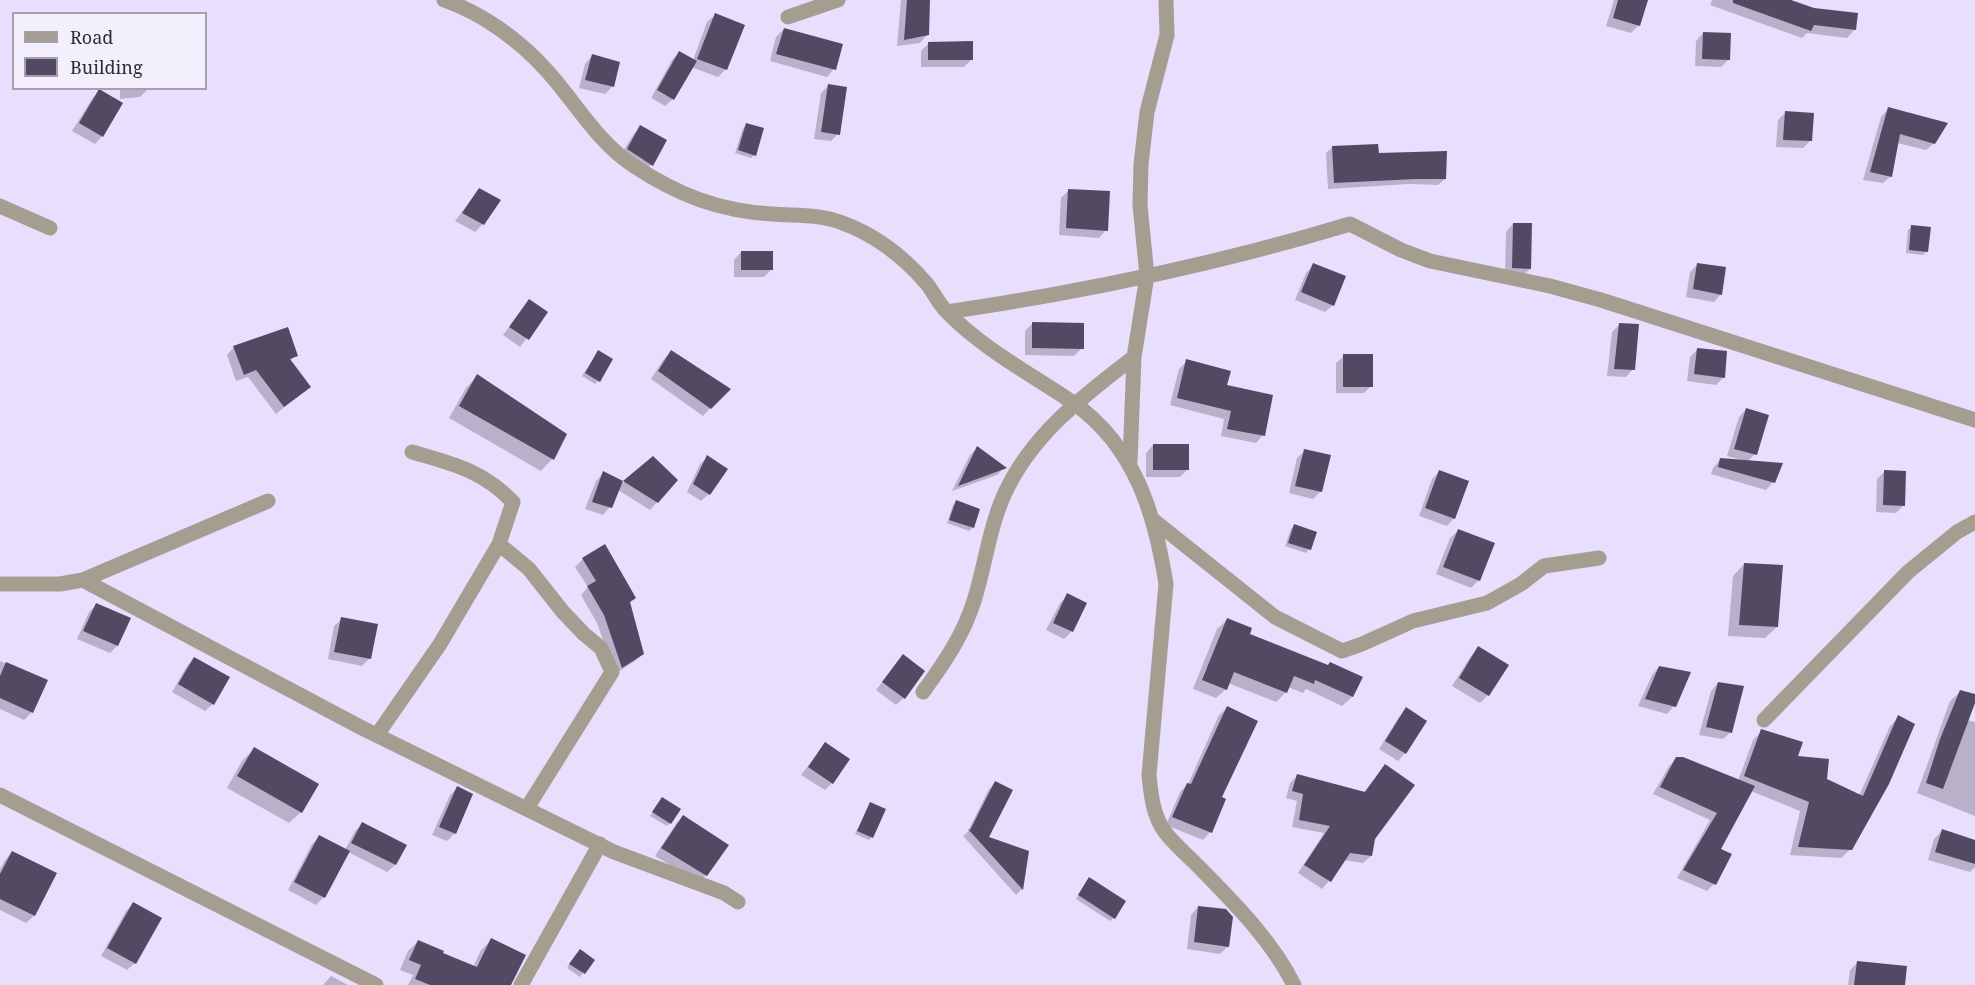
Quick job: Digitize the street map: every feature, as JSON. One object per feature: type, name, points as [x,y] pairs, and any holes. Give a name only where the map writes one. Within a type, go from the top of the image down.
[{"type":"street","points":[[444,0],[461,6],[507,34],[529,52],[600,136],[631,164],[669,188],[702,202],[741,211],[803,214],[838,221],[892,251],[912,267],[946,312],[1017,366],[1076,405],[1114,441],[1130,462],[1152,519],[1166,584],[1149,775],[1152,804],[1164,831],[1244,916],[1276,956],[1293,985]]},
{"type":"street","points":[[788,17],[838,0]]},
{"type":"street","points":[[1130,462],[1134,357],[1147,276],[1140,205],[1141,164],[1148,112],[1167,36],[1166,0]]},
{"type":"street","points":[[0,206],[50,228]]},
{"type":"street","points":[[946,312],[1147,276],[1350,224],[1401,250],[1430,261],[1550,286],[1601,300],[1975,420]]},
{"type":"street","points":[[923,692],[964,630],[981,578],[995,517],[1005,493],[1032,448],[1049,427],[1134,357]]},
{"type":"street","points":[[377,735],[440,644],[499,544],[513,501],[498,486],[471,470],[412,452]]},
{"type":"street","points":[[0,584],[60,584],[83,580],[268,501]]},
{"type":"street","points":[[1152,519],[1275,617],[1342,651],[1362,645],[1413,621],[1487,603],[1521,584],[1544,566],[1599,558]]},
{"type":"street","points":[[1764,720],[1908,572],[1957,532],[1975,522]]},
{"type":"street","points":[[499,544],[529,569],[563,612],[601,648],[612,672],[527,808]]},
{"type":"street","points":[[83,580],[377,735],[631,859],[724,893],[738,902]]},
{"type":"street","points":[[0,795],[376,985]]},
{"type":"street","points":[[520,985],[600,844]]},
{"type":"building","points":[[907,0],[930,0],[929,35],[904,40]]},
{"type":"building","points":[[1618,0],[1648,0],[1640,26],[1613,18]]},
{"type":"building","points":[[1733,0],[1791,0],[1814,8],[1858,13],[1856,30],[1814,25],[1811,31],[1733,3]]},
{"type":"building","points":[[715,13],[745,25],[727,70],[697,59]]},
{"type":"building","points":[[784,28],[843,44],[836,70],[776,54]]},
{"type":"building","points":[[1703,32],[1731,33],[1730,60],[1702,59]]},
{"type":"building","points":[[973,41],[973,60],[928,60],[928,42]]},
{"type":"building","points":[[679,51],[697,61],[674,100],[657,90]]},
{"type":"building","points":[[592,54],[620,62],[614,87],[585,80]]},
{"type":"building","points":[[828,84],[847,87],[840,135],[821,132]]},
{"type":"building","points":[[98,90],[123,103],[103,137],[79,123]]},
{"type":"building","points":[[1888,107],[1948,123],[1935,144],[1900,134],[1892,177],[1870,172]]},
{"type":"building","points":[[1785,111],[1814,113],[1812,141],[1783,140]]},
{"type":"building","points":[[746,123],[764,128],[756,156],[738,150]]},
{"type":"building","points":[[640,125],[667,140],[653,166],[627,149]]},
{"type":"building","points":[[1378,144],[1379,153],[1447,151],[1446,179],[1334,183],[1332,146]]},
{"type":"building","points":[[479,188],[501,200],[484,225],[462,213]]},
{"type":"building","points":[[1068,189],[1110,191],[1108,231],[1066,228]]},
{"type":"building","points":[[1513,223],[1532,223],[1531,269],[1512,268]]},
{"type":"building","points":[[1911,225],[1931,227],[1928,252],[1909,250]]},
{"type":"building","points":[[741,251],[773,251],[773,270],[741,270]]},
{"type":"building","points":[[1313,263],[1346,276],[1334,306],[1301,292]]},
{"type":"building","points":[[1697,263],[1726,267],[1722,295],[1693,289]]},
{"type":"building","points":[[529,299],[548,312],[529,340],[509,327]]},
{"type":"building","points":[[1032,322],[1084,323],[1084,349],[1032,348]]},
{"type":"building","points":[[1619,323],[1639,324],[1635,370],[1614,369]]},
{"type":"building","points":[[288,327],[298,356],[290,359],[311,387],[284,407],[256,370],[244,375],[233,346]]},
{"type":"building","points":[[1697,348],[1727,351],[1725,378],[1694,374]]},
{"type":"building","points":[[598,350],[613,359],[600,382],[585,373]]},
{"type":"building","points":[[671,350],[731,389],[711,409],[658,371]]},
{"type":"building","points":[[1343,354],[1373,354],[1373,387],[1343,387]]},
{"type":"building","points":[[1186,359],[1231,371],[1227,385],[1273,395],[1265,436],[1227,429],[1231,411],[1177,398]]},
{"type":"building","points":[[477,374],[567,434],[554,460],[459,406]]},
{"type":"building","points":[[1746,408],[1769,415],[1757,455],[1734,449]]},
{"type":"building","points":[[1153,444],[1189,444],[1189,470],[1153,470]]},
{"type":"building","points":[[977,446],[1007,468],[958,486]]},
{"type":"building","points":[[1304,449],[1331,455],[1322,492],[1295,486]]},
{"type":"building","points":[[707,455],[728,469],[710,495],[693,484]]},
{"type":"building","points":[[653,456],[678,480],[658,503],[623,481]]},
{"type":"building","points":[[1720,458],[1783,463],[1775,483],[1718,467]]},
{"type":"building","points":[[1439,470],[1469,481],[1455,519],[1425,508]]},
{"type":"building","points":[[1884,470],[1906,471],[1905,506],[1883,505]]},
{"type":"building","points":[[603,471],[623,481],[612,508],[592,502]]},
{"type":"building","points":[[956,500],[980,509],[974,528],[949,520]]},
{"type":"building","points":[[1294,524],[1317,532],[1311,550],[1288,543]]},
{"type":"building","points":[[1458,529],[1495,543],[1480,581],[1443,567]]},
{"type":"building","points":[[605,544],[636,598],[630,602],[644,654],[622,668],[604,615],[587,586],[596,581],[582,558]]},
{"type":"building","points":[[1744,563],[1783,565],[1778,627],[1739,625]]},
{"type":"building","points":[[1067,593],[1087,603],[1073,632],[1053,623]]},
{"type":"building","points":[[96,603],[131,618],[118,646],[83,631]]},
{"type":"building","points":[[341,617],[378,624],[371,659],[334,652]]},
{"type":"building","points":[[1227,618],[1252,628],[1250,634],[1328,665],[1330,662],[1363,677],[1353,697],[1315,680],[1314,684],[1294,676],[1287,693],[1234,672],[1227,690],[1202,680]]},
{"type":"building","points":[[1478,646],[1509,665],[1489,696],[1459,678]]},
{"type":"building","points":[[903,654],[925,671],[905,699],[882,682]]},
{"type":"building","points":[[194,657],[230,677],[214,705],[178,684]]},
{"type":"building","points":[[6,662],[48,680],[33,713],[0,698],[0,676]]},
{"type":"building","points":[[1659,666],[1691,672],[1676,707],[1645,699]]},
{"type":"building","points":[[1718,682],[1744,686],[1732,733],[1706,727]]},
{"type":"building","points":[[1960,690],[1975,694],[1975,703],[1943,789],[1926,783],[1940,739]]},
{"type":"building","points":[[1227,706],[1258,721],[1222,797],[1226,799],[1212,833],[1172,817],[1187,783],[1191,784]]},
{"type":"building","points":[[1406,707],[1427,721],[1406,754],[1385,741]]},
{"type":"building","points":[[1898,715],[1915,724],[1889,784],[1852,850],[1798,847],[1809,802],[1744,776],[1761,729],[1803,742],[1798,756],[1829,759],[1827,779],[1863,796]]},
{"type":"building","points":[[825,742],[850,759],[833,784],[808,767]]},
{"type":"building","points":[[254,747],[319,784],[302,813],[237,776]]},
{"type":"building","points":[[1676,757],[1683,757],[1755,786],[1721,849],[1732,854],[1716,885],[1683,870],[1717,813],[1660,787]]},
{"type":"building","points":[[1385,764],[1415,785],[1375,839],[1372,856],[1350,853],[1331,882],[1304,865],[1330,826],[1299,820],[1303,794],[1292,791],[1297,774],[1365,792]]},
{"type":"building","points":[[995,781],[1013,790],[989,837],[1029,851],[1023,890],[968,829],[970,830]]},
{"type":"building","points":[[457,786],[473,794],[456,834],[439,827]]},
{"type":"building","points":[[662,797],[681,809],[671,824],[652,812]]},
{"type":"building","points":[[870,802],[886,809],[873,838],[857,831]]},
{"type":"building","points":[[683,815],[729,845],[707,876],[661,848]]},
{"type":"building","points":[[362,822],[407,845],[396,865],[351,843]]},
{"type":"building","points":[[1942,829],[1975,840],[1975,864],[1935,852]]},
{"type":"building","points":[[319,835],[350,851],[325,898],[294,882]]},
{"type":"building","points":[[12,851],[57,873],[35,916],[0,899],[0,874]]},
{"type":"building","points":[[1089,877],[1126,901],[1115,919],[1078,895]]},
{"type":"building","points":[[133,902],[162,918],[136,964],[107,948]]},
{"type":"building","points":[[1198,906],[1226,909],[1233,917],[1229,947],[1194,942]]},
{"type":"building","points":[[491,938],[526,955],[511,985],[430,985],[415,979],[421,965],[409,960],[418,940],[477,967]]},
{"type":"building","points":[[580,949],[595,960],[585,974],[569,964]]},
{"type":"building","points":[[1857,961],[1907,966],[1905,985],[1854,985]]}]
